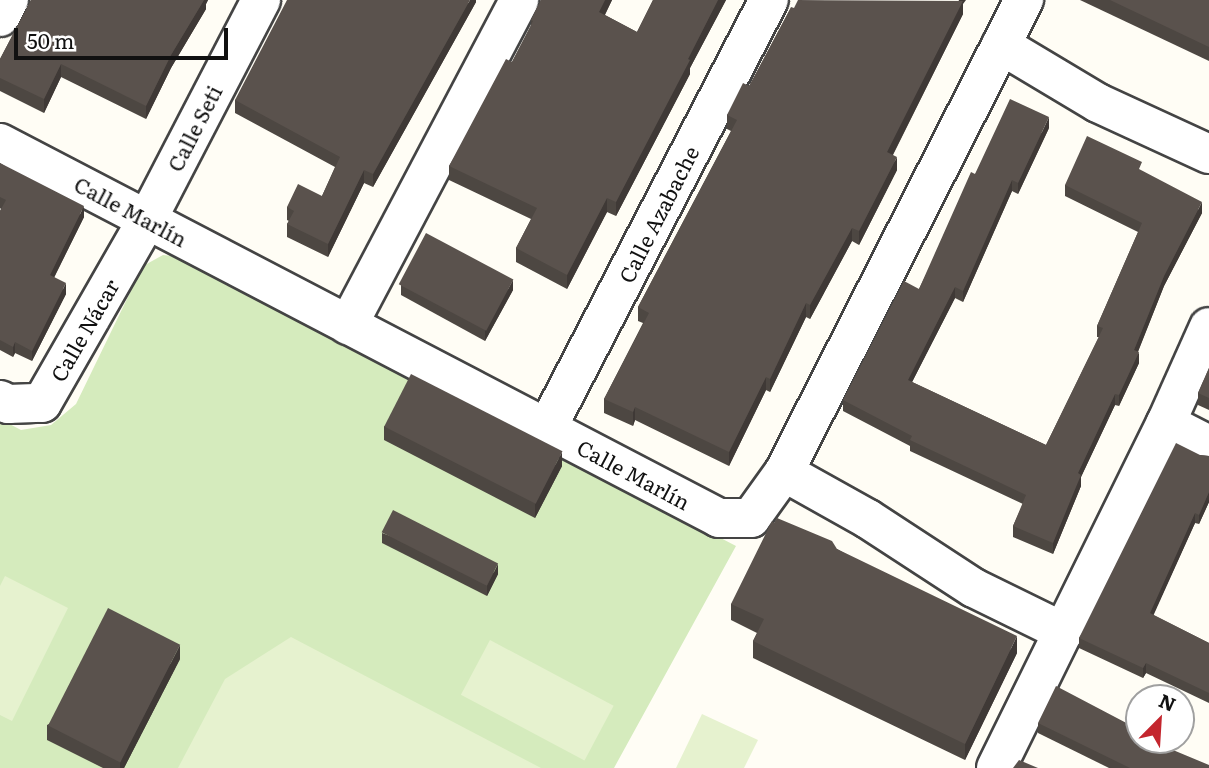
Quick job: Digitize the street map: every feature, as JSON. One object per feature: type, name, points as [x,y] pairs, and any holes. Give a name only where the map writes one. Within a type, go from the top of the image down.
[{"type":"street","points":[[0,18],[9,0]]},
{"type":"street","name":"Calle Seti","points":[[147,220],[261,0]]},
{"type":"street","points":[[348,324],[519,0]]},
{"type":"street","name":"Calle Azabache","points":[[547,428],[769,0]]},
{"type":"street","name":"Calle Marlín","points":[[0,143],[719,518],[751,518],[785,472],[1024,0]]},
{"type":"street","points":[[1001,46],[1098,103],[1209,154]]},
{"type":"street","name":"Calle Nácar","points":[[0,400],[8,404],[42,403],[147,220]]},
{"type":"street","points":[[996,768],[1207,339]]},
{"type":"street","points":[[1166,423],[1209,445]]},
{"type":"street","points":[[785,472],[868,519],[974,588],[1064,632]]},
{"type":"green space","points":[[163,255],[182,257],[736,546],[614,768],[0,768],[0,419],[21,430],[51,425],[76,404],[143,266]]},
{"type":"green space","points":[[5,576],[68,608],[12,721],[0,715],[0,586]]},
{"type":"green space","points":[[291,637],[541,768],[178,768],[225,679]]},
{"type":"green space","points":[[490,640],[614,706],[585,760],[461,695]]},
{"type":"green space","points":[[702,714],[758,740],[744,768],[676,768]]},
{"type":"building","points":[[31,0],[204,0],[171,55],[146,106],[61,64],[44,99],[0,78],[0,59]]},
{"type":"building","points":[[287,0],[470,0],[373,174],[364,170],[328,244],[287,224],[294,211],[287,207],[298,184],[322,196],[340,157],[235,100]]},
{"type":"building","points":[[541,0],[605,0],[599,12],[637,32],[653,0],[718,0],[616,202],[607,198],[567,275],[516,248],[537,208],[449,166],[506,59],[512,62]]},
{"type":"building","points":[[798,0],[963,1],[887,152],[897,157],[859,231],[852,228],[810,305],[806,303],[770,379],[766,377],[729,452],[635,407],[633,412],[604,399],[649,313],[638,307],[737,120],[727,115],[743,83],[749,86],[791,7],[794,8]]},
{"type":"building","points":[[1110,0],[1209,0],[1209,47]]},
{"type":"building","points":[[1010,99],[1049,117],[1018,183],[1012,180],[963,291],[955,287],[908,380],[1046,445],[1103,328],[1097,326],[1142,223],[1065,185],[1087,136],[1142,162],[1139,169],[1202,202],[1164,276],[1134,350],[1139,352],[1119,395],[1115,394],[1078,473],[1081,475],[1053,543],[1013,526],[1026,495],[910,440],[912,436],[843,400],[904,281],[919,289],[971,172],[975,174]]},
{"type":"building","points":[[0,163],[84,206],[50,275],[66,283],[32,351],[15,342],[13,347],[0,340],[0,211],[6,200],[0,197]]},
{"type":"building","points":[[426,233],[513,279],[486,331],[399,284]]},
{"type":"building","points":[[1209,368],[1209,398],[1198,393]]},
{"type":"building","points":[[411,374],[562,451],[536,504],[384,427]]},
{"type":"building","points":[[1176,443],[1200,455],[1209,456],[1209,492],[1199,515],[1195,513],[1150,613],[1209,643],[1209,693],[1195,684],[1146,663],[1143,668],[1079,638]]},
{"type":"building","points":[[393,510],[498,564],[487,586],[382,532]]},
{"type":"building","points":[[777,518],[832,541],[837,549],[1017,636],[965,744],[753,641],[764,619],[731,604],[772,521],[774,523]]},
{"type":"building","points":[[108,608],[180,645],[120,762],[48,726]]},
{"type":"building","points":[[1056,686],[1125,722],[1125,754],[1183,754],[1209,765],[1209,768],[1130,768],[1038,723]]},
{"type":"building","points":[[1019,760],[1038,768],[1013,768]]}]
